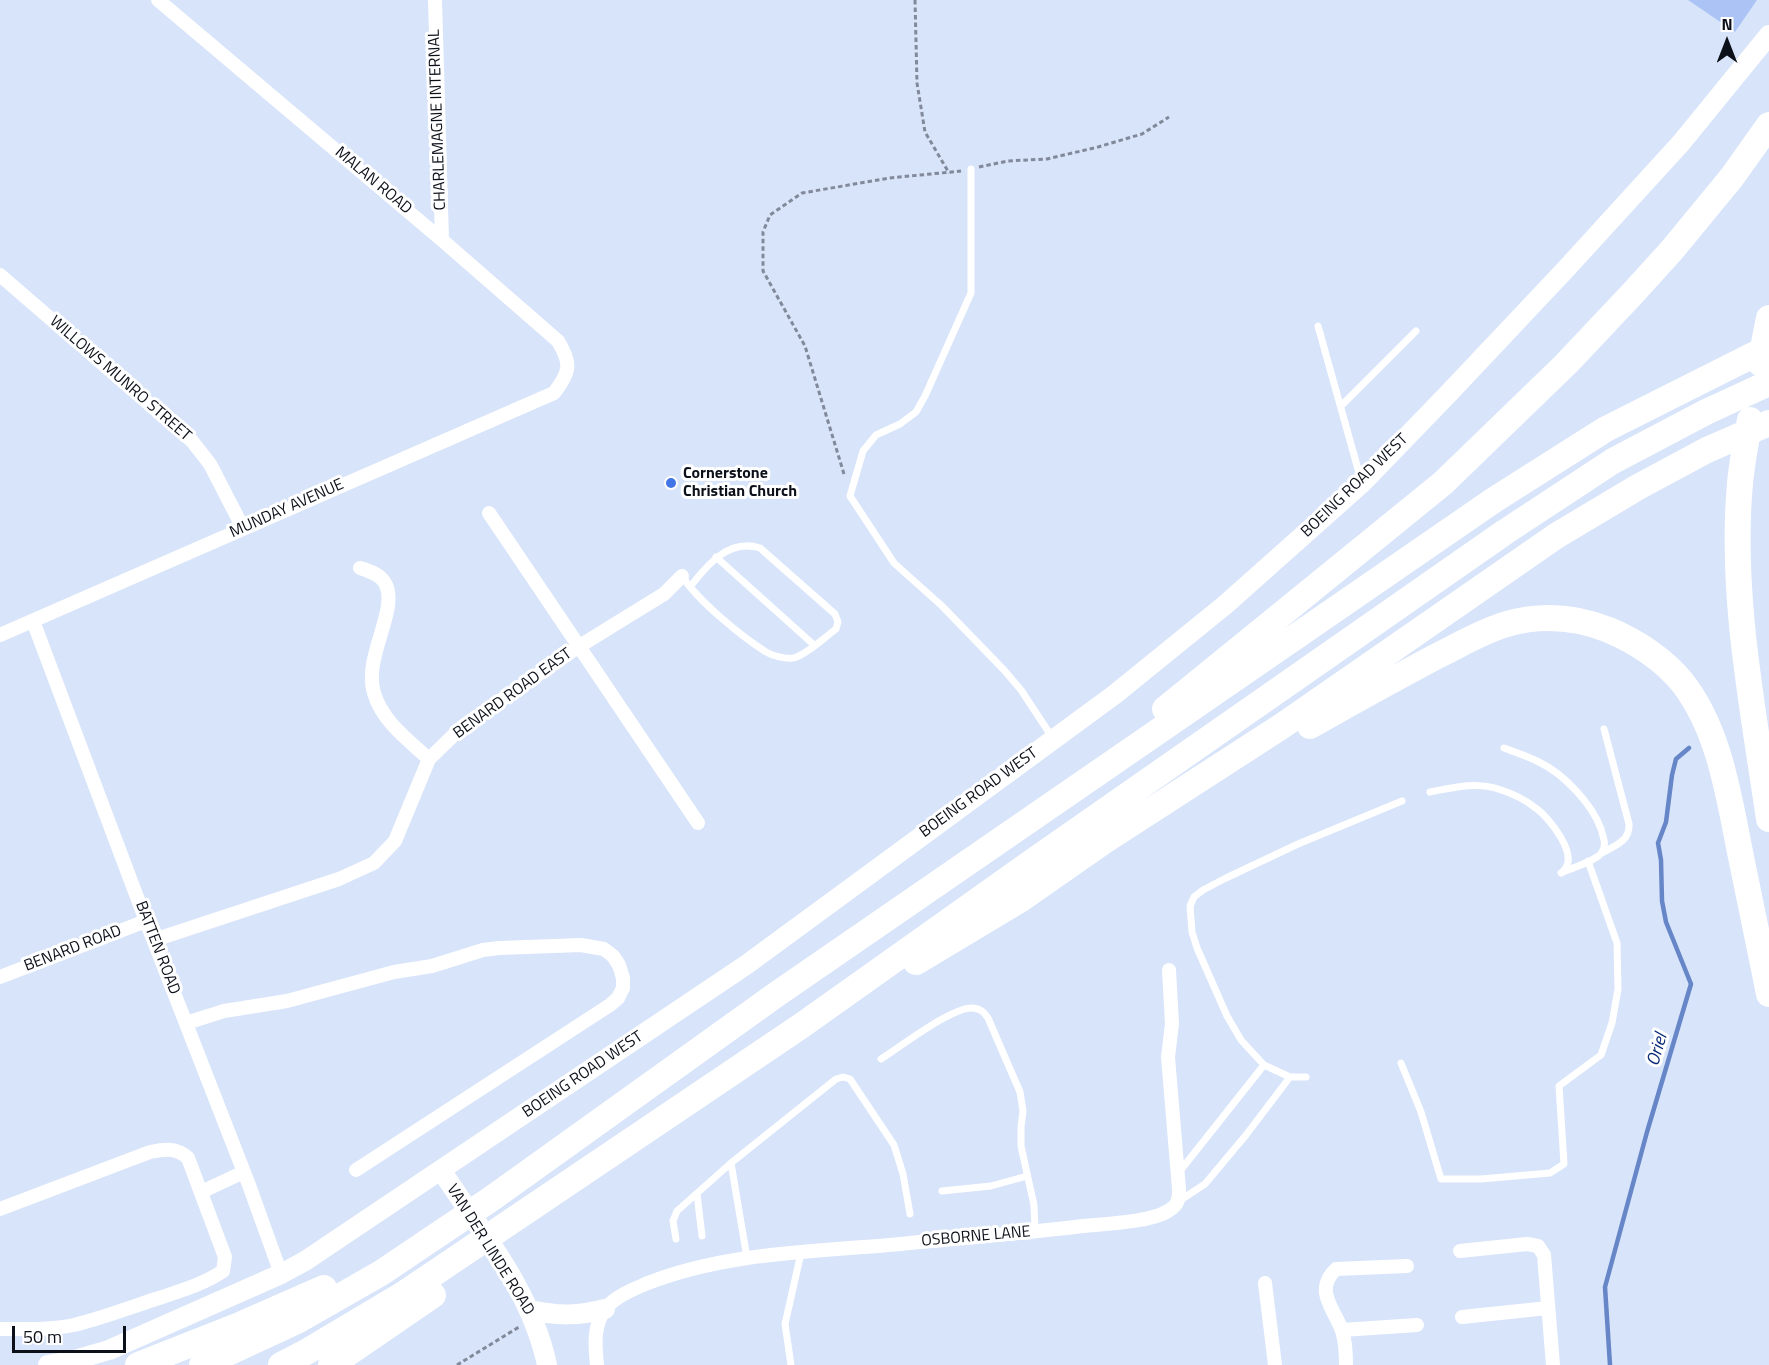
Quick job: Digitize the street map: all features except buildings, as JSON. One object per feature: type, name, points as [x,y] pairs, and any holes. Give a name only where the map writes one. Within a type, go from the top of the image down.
[{"type":"highway","points":[[1018,828],[1443,483],[1566,364],[1633,293],[1732,177],[1769,126]]},
{"type":"highway","points":[[1769,318],[1755,383],[1740,483],[1738,544],[1743,638],[1769,819]]},
{"type":"highway","points":[[202,1365],[297,1321],[381,1273],[491,1199],[777,994],[1494,500],[1606,429],[1769,347]]},
{"type":"highway","points":[[281,1365],[402,1295],[801,1026],[1045,852],[1505,532],[1613,461],[1706,412],[1769,383]]},
{"type":"highway","points":[[801,1026],[891,978],[1021,898],[1104,841],[1282,726],[1556,536],[1638,487],[1707,450],[1769,423]]},
{"type":"highway","points":[[1104,841],[1368,692],[1483,632],[1528,619],[1556,618],[1590,623],[1628,638],[1647,649],[1682,682],[1700,710],[1713,741],[1727,789],[1769,994]]},
{"type":"highway","points":[[331,1365],[548,1213],[677,1110]]},
{"type":"highway","points":[[138,1365],[299,1299],[374,1263],[491,1199]]},
{"type":"main road","name":"BOEING ROAD WEST","points":[[48,1365],[89,1357],[109,1350],[281,1274],[326,1247],[746,965],[1114,695],[1225,605],[1362,483],[1581,254],[1681,144],[1769,35]]},
{"type":"main road","name":"VAN DER LINDE ROAD","points":[[441,1170],[505,1267],[532,1315],[547,1365]]},
{"type":"main road","points":[[532,1315],[571,1316],[605,1309]]},
{"type":"street","name":"MALAN ROAD","points":[[158,0],[558,341],[567,356],[568,375]]},
{"type":"street","name":"CHARLEMAGNE INTERNAL","points":[[435,0],[442,240]]},
{"type":"street","name":"WILLOWS MUNRO STREET","points":[[0,274],[192,441],[210,464],[243,528]]},
{"type":"street","name":"MUNDAY AVENUE","points":[[0,635],[554,393],[568,375]]},
{"type":"street","points":[[489,513],[698,824]]},
{"type":"street","points":[[360,568],[382,579],[387,586],[389,597],[374,653],[372,667],[374,694],[382,711],[394,727],[429,759]]},
{"type":"street","name":"BENARD ROAD EAST","points":[[154,940],[339,879],[374,863],[395,841],[429,759],[477,716],[578,647],[686,582]]},
{"type":"street","name":"BATTEN ROAD","points":[[33,621],[281,1274]]},
{"type":"street","name":"BENARD ROAD","points":[[0,977],[146,921]]},
{"type":"street","points":[[186,1023],[224,1011],[288,1001],[394,972],[432,966],[483,950],[581,945],[604,949],[613,956],[620,965],[623,988],[618,998],[610,1005],[356,1170]]},
{"type":"street","points":[[1169,969],[1172,1024],[1168,1058],[1179,1201]]},
{"type":"street","points":[[0,1209],[150,1152],[164,1149],[176,1150],[188,1158],[224,1249],[225,1265],[223,1271],[216,1276],[190,1287],[72,1326],[0,1329]]},
{"type":"street","points":[[201,1192],[244,1172]]},
{"type":"street","name":"OSBORNE LANE","points":[[605,1309],[617,1298],[635,1288],[680,1270],[747,1258],[1035,1231],[1160,1215],[1174,1207],[1179,1201]]},
{"type":"street","points":[[1460,1251],[1527,1244],[1538,1246],[1545,1255],[1553,1365]]},
{"type":"street","points":[[1346,1365],[1342,1330],[1326,1297],[1329,1276],[1336,1269],[1407,1266]]},
{"type":"street","points":[[1265,1283],[1275,1365]]},
{"type":"street","points":[[1462,1317],[1548,1308]]},
{"type":"street","points":[[597,1365],[596,1334],[598,1323],[605,1309]]},
{"type":"street","points":[[1342,1330],[1417,1325]]},
{"type":"lane","points":[[971,169],[971,293],[926,396],[916,412],[900,424],[876,435],[863,451],[850,496],[894,563],[942,606],[1004,670],[1021,690],[1053,739]]},
{"type":"lane","points":[[1318,326],[1362,483]]},
{"type":"lane","points":[[1341,406],[1416,331]]},
{"type":"lane","points":[[751,545],[760,548],[835,614],[838,622],[836,629],[801,655],[792,658],[767,653],[730,624],[686,582],[716,557],[751,545]]},
{"type":"lane","points":[[716,557],[814,645]]},
{"type":"lane","points":[[1430,792],[1473,785],[1495,788],[1536,808],[1552,822],[1568,852],[1567,868],[1561,873],[1624,841],[1629,832],[1629,824],[1604,729]]},
{"type":"lane","points":[[1504,748],[1541,763],[1568,783],[1590,807],[1605,843],[1602,853]]},
{"type":"lane","points":[[1306,1077],[1290,1077],[1264,1065],[1240,1040],[1197,948],[1190,917],[1190,906],[1194,897],[1203,890],[1298,844],[1402,801]]},
{"type":"lane","points":[[1401,1063],[1421,1112],[1440,1179],[1481,1179],[1550,1173],[1564,1164],[1559,1086],[1601,1055],[1612,1023],[1618,989],[1617,944],[1588,861]]},
{"type":"lane","points":[[881,1059],[956,1011],[976,1008],[983,1011],[1020,1092],[1023,1111],[1020,1127],[1022,1146],[1034,1205],[1035,1231]]},
{"type":"lane","points":[[1178,1173],[1264,1065]]},
{"type":"lane","points":[[676,1239],[674,1216],[731,1162],[836,1079],[843,1077],[850,1079],[894,1145],[903,1174],[910,1214]]},
{"type":"lane","points":[[1179,1201],[1204,1184],[1246,1135],[1290,1077]]},
{"type":"lane","points":[[731,1162],[747,1258]]},
{"type":"lane","points":[[942,1191],[991,1186],[1027,1176]]},
{"type":"lane","points":[[697,1194],[702,1236]]},
{"type":"lane","points":[[791,1365],[785,1324],[801,1252]]},
{"type":"path","points":[[915,0],[916,72],[925,132],[949,173]]},
{"type":"path","points":[[850,496],[837,445],[805,346],[763,271],[763,232],[770,215],[802,193],[890,178],[949,173],[1008,161],[1047,159],[1142,134],[1169,117]]},
{"type":"path","points":[[457,1365],[532,1315]]},
{"type":"shaded area","points":[[1688,0],[1757,0],[1735,32]]},
{"type":"waterway","name":"Oriel","points":[[1610,1365],[1605,1287],[1647,1132],[1691,984],[1666,922],[1662,901],[1661,860],[1658,843],[1666,822],[1676,759],[1689,748]]},
{"type":"place","name":"Cornerstone Christian Church","points":[[671,483]]}]
